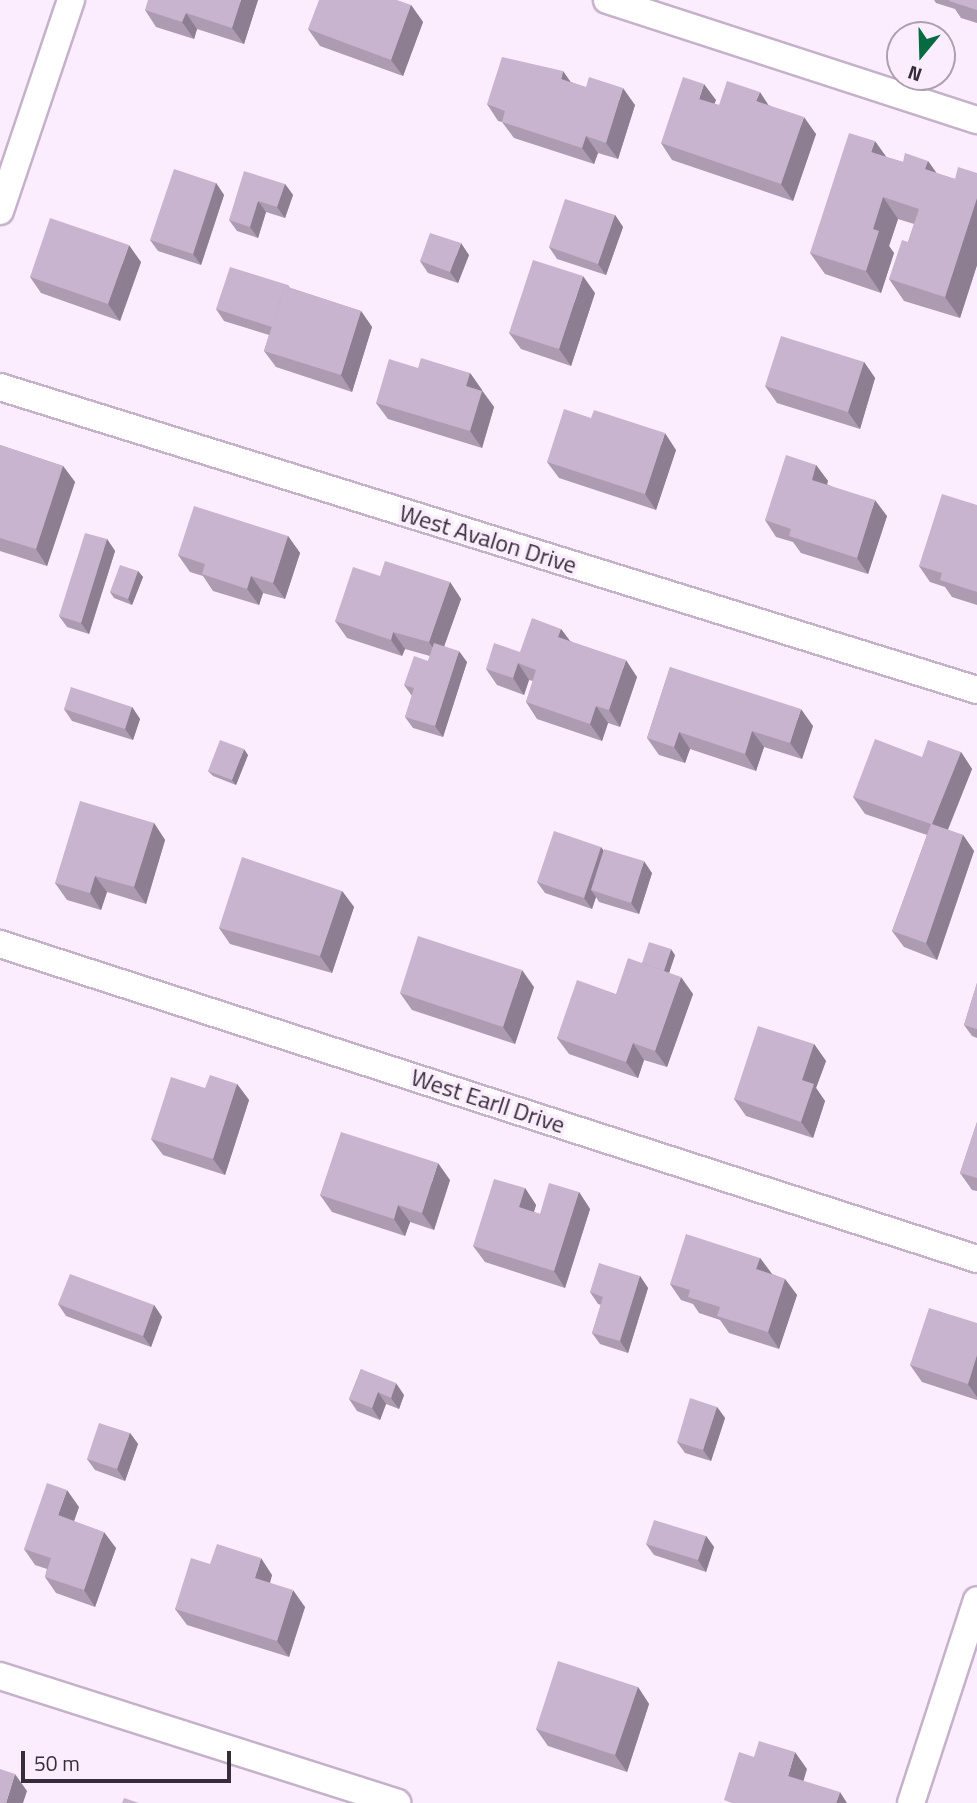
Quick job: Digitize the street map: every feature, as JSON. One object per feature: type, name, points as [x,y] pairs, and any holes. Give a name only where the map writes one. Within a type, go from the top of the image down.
[{"type":"street","points":[[0,211],[72,0]]},
{"type":"street","points":[[607,0],[977,120]]},
{"type":"street","name":"West Avalon Drive","points":[[0,387],[977,690]]},
{"type":"street","name":"West Earll Drive","points":[[0,944],[977,1259]]},
{"type":"street","points":[[911,1803],[977,1600]]},
{"type":"street","points":[[0,1676],[397,1803]]},
{"type":"building","points":[[148,0],[241,0],[232,28],[186,13],[182,22],[145,10]]},
{"type":"building","points":[[319,0],[397,0],[411,5],[391,60],[308,29]]},
{"type":"building","points":[[977,0],[977,10],[949,1]]},
{"type":"building","points":[[502,57],[563,71],[561,79],[586,87],[589,77],[623,88],[606,143],[586,136],[582,148],[502,122],[505,111],[487,104]]},
{"type":"building","points":[[683,77],[704,84],[699,99],[719,105],[727,81],[760,92],[756,101],[804,117],[781,184],[661,143]]},
{"type":"building","points":[[849,133],[875,141],[871,152],[903,162],[905,153],[928,161],[925,169],[955,179],[958,167],[977,173],[977,198],[945,297],[889,279],[902,240],[908,242],[919,209],[883,197],[873,229],[879,231],[866,271],[810,253]]},
{"type":"building","points":[[174,169],[216,183],[193,254],[150,240]]},
{"type":"building","points":[[244,171],[285,184],[277,207],[258,201],[250,227],[229,220]]},
{"type":"building","points":[[565,199],[615,215],[598,264],[549,247]]},
{"type":"building","points":[[50,218],[129,245],[108,304],[30,277]]},
{"type":"building","points":[[430,233],[461,243],[450,272],[420,261]]},
{"type":"building","points":[[533,260],[583,276],[559,349],[509,333]]},
{"type":"building","points":[[230,267],[288,285],[285,286],[272,327],[216,309]]},
{"type":"building","points":[[285,286],[361,311],[341,375],[264,351]]},
{"type":"building","points":[[781,336],[864,362],[848,412],[765,386]]},
{"type":"building","points":[[421,358],[470,373],[466,386],[482,391],[470,431],[376,403],[389,359],[418,368]]},
{"type":"building","points":[[564,409],[591,418],[594,410],[665,433],[645,494],[547,462]]},
{"type":"building","points":[[0,445],[63,466],[36,549],[0,538]]},
{"type":"building","points":[[786,455],[816,465],[812,480],[875,500],[857,558],[789,536],[791,529],[765,520]]},
{"type":"building","points":[[942,494],[977,505],[977,592],[940,580],[942,573],[919,566]]},
{"type":"building","points":[[194,506],[288,536],[273,583],[251,576],[247,589],[202,574],[205,564],[178,555]]},
{"type":"building","points":[[85,533],[107,539],[81,623],[59,616]]},
{"type":"building","points":[[385,561],[450,582],[429,642],[393,632],[391,640],[335,621],[353,567],[380,576]]},
{"type":"building","points":[[120,565],[138,571],[128,599],[110,592]]},
{"type":"building","points":[[532,618],[561,629],[558,637],[626,660],[609,710],[596,706],[590,724],[526,702],[536,670],[518,663],[513,678],[486,669],[494,643],[520,652]]},
{"type":"building","points":[[434,643],[459,651],[435,726],[405,717],[414,688],[404,685],[414,656],[428,661]]},
{"type":"building","points":[[670,667],[801,709],[790,743],[752,731],[745,754],[679,732],[674,747],[647,738]]},
{"type":"building","points":[[71,687],[132,707],[125,729],[64,709]]},
{"type":"building","points":[[875,739],[922,757],[928,740],[961,752],[932,824],[963,835],[926,943],[892,931],[931,824],[853,797]]},
{"type":"building","points":[[220,740],[244,749],[232,780],[208,771]]},
{"type":"building","points":[[80,801],[154,823],[134,887],[95,876],[90,893],[55,883]]},
{"type":"building","points":[[554,831],[601,847],[584,898],[537,882]]},
{"type":"building","points":[[604,849],[644,861],[631,903],[591,890]]},
{"type":"building","points":[[242,857],[342,891],[320,956],[219,928]]},
{"type":"building","points":[[418,936],[522,970],[503,1027],[400,993]]},
{"type":"building","points":[[649,942],[671,949],[664,971],[642,963]]},
{"type":"building","points":[[628,958],[681,977],[655,1051],[633,1043],[626,1062],[557,1038],[577,980],[616,994]]},
{"type":"building","points":[[977,983],[977,1029],[964,1025]]},
{"type":"building","points":[[758,1026],[814,1044],[802,1080],[814,1084],[801,1122],[734,1099]]},
{"type":"building","points":[[210,1075],[237,1084],[213,1159],[151,1139],[171,1077],[205,1088]]},
{"type":"building","points":[[977,1122],[977,1178],[960,1173]]},
{"type":"building","points":[[341,1132],[438,1163],[422,1213],[398,1205],[394,1219],[320,1195]]},
{"type":"building","points":[[494,1179],[525,1188],[519,1207],[540,1214],[549,1183],[579,1192],[554,1271],[473,1246]]},
{"type":"building","points":[[686,1234],[760,1258],[756,1269],[785,1279],[768,1332],[717,1316],[720,1307],[688,1297],[690,1290],[670,1284]]},
{"type":"building","points":[[599,1263],[640,1276],[620,1341],[592,1333],[603,1297],[590,1292]]},
{"type":"building","points":[[70,1274],[154,1305],[143,1336],[58,1304]]},
{"type":"building","points":[[929,1308],[977,1323],[977,1355],[968,1384],[910,1365]]},
{"type":"building","points":[[361,1369],[396,1383],[391,1398],[378,1392],[372,1408],[349,1399]]},
{"type":"building","points":[[690,1398],[717,1407],[703,1450],[677,1442]]},
{"type":"building","points":[[99,1423],[130,1433],[117,1469],[87,1459]]},
{"type":"building","points":[[47,1483],[67,1490],[58,1515],[104,1532],[84,1590],[45,1577],[51,1558],[24,1549]]},
{"type":"building","points":[[654,1520],[706,1536],[698,1560],[646,1544]]},
{"type":"building","points":[[217,1544],[261,1558],[255,1578],[293,1590],[277,1641],[175,1609],[191,1558],[210,1564]]},
{"type":"building","points":[[558,1661],[638,1687],[615,1755],[536,1729]]},
{"type":"building","points":[[759,1741],[795,1752],[788,1776],[840,1792],[836,1803],[732,1803],[724,1800],[739,1752],[754,1757]]},
{"type":"building","points":[[0,1769],[15,1774],[6,1803],[0,1803]]},
{"type":"building","points":[[124,1798],[139,1803],[122,1803]]}]
